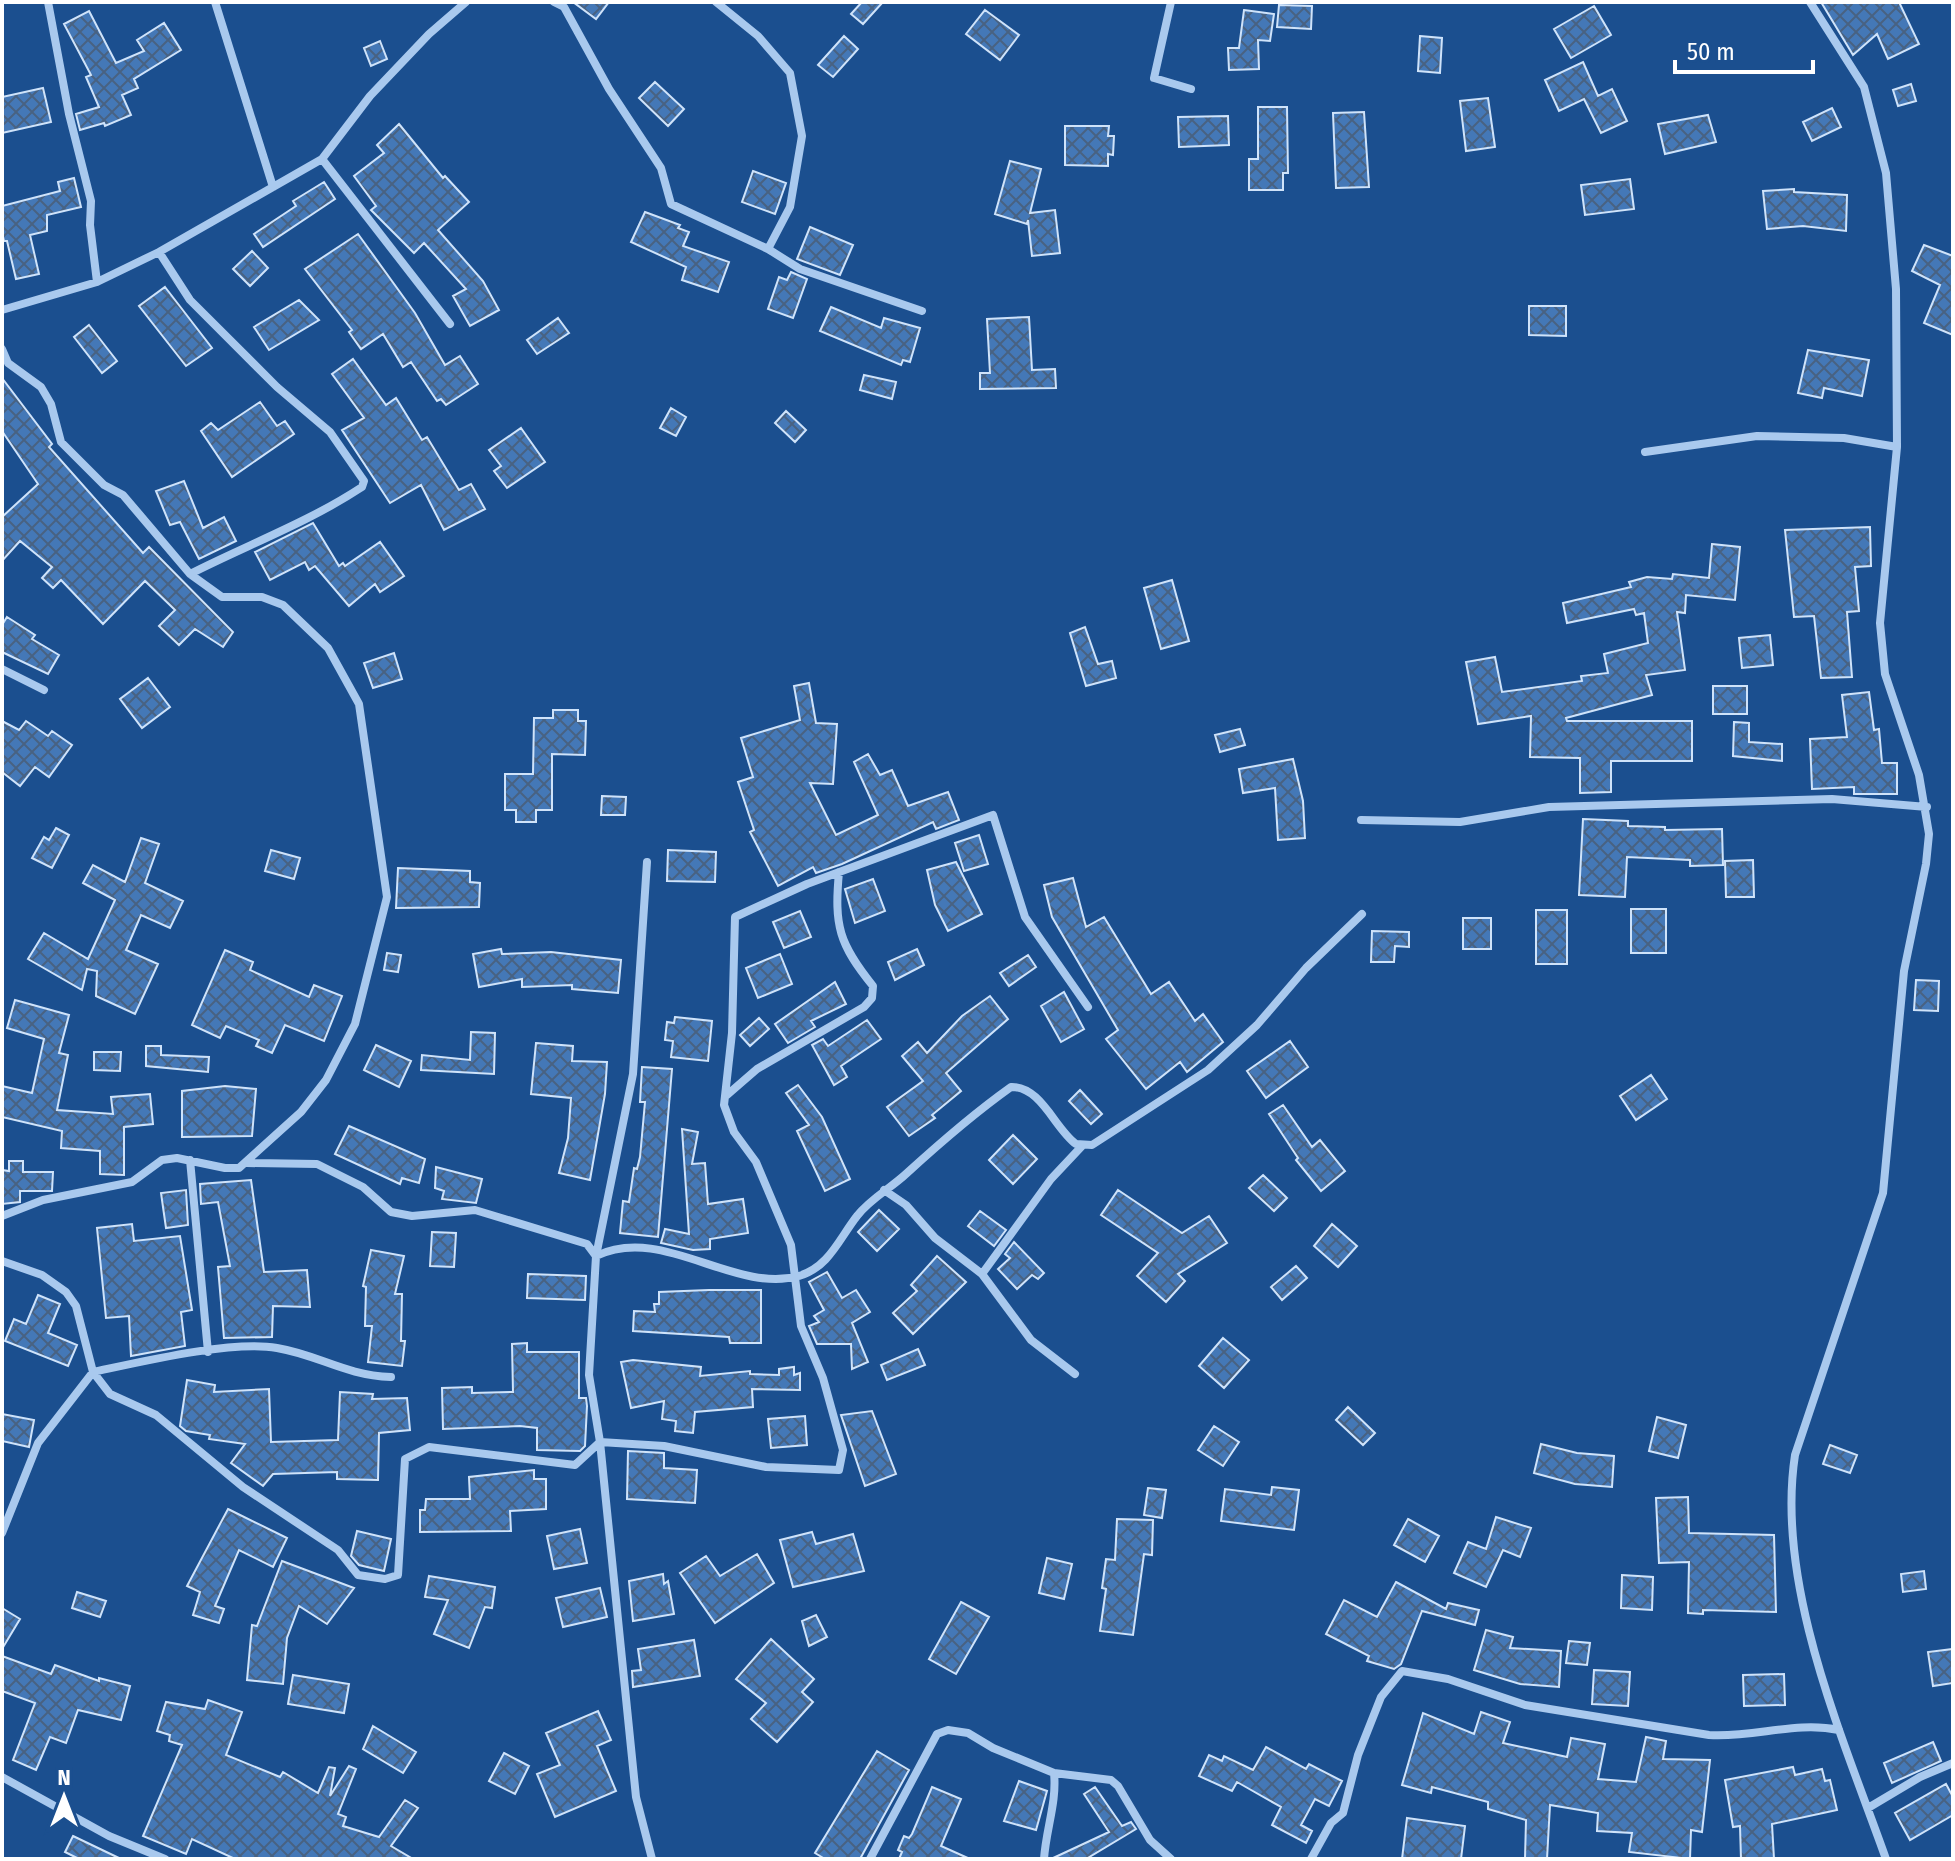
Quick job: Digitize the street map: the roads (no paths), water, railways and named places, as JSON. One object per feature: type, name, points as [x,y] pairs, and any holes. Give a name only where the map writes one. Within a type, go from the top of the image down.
[{"type":"street","points":[[48,2],[69,114],[91,201],[90,225],[97,282]]},
{"type":"street","points":[[215,2],[273,187]]},
{"type":"street","points":[[2,310],[97,282],[159,252],[322,159],[370,96],[429,34],[466,2]]},
{"type":"street","points":[[554,2],[564,7],[609,89],[661,168],[671,204],[768,249],[800,269],[922,311]]},
{"type":"street","points":[[716,2],[758,36],[790,73],[802,136],[790,207],[768,249]]},
{"type":"street","points":[[1171,2],[1154,78],[1191,89]]},
{"type":"street","points":[[1810,2],[1864,87],[1886,173],[1896,289],[1897,447],[1880,623],[1885,674],[1927,807],[1926,864],[1902,985],[1883,1193],[1795,1455],[1792,1477],[1795,1563],[1839,1730],[1886,1859]]},
{"type":"street","points":[[322,159],[450,324]]},
{"type":"street","points":[[159,252],[190,300],[277,387],[330,432],[364,481],[362,487],[331,508],[267,535],[190,574]]},
{"type":"street","points":[[2,349],[8,363],[41,387],[51,404],[61,442],[104,485],[123,495],[190,574],[222,597],[262,597],[283,605],[328,648],[359,704],[387,884],[378,940],[355,1024],[326,1080],[301,1112],[247,1163]]},
{"type":"street","points":[[1645,452],[1757,436],[1844,438],[1897,447]]},
{"type":"street","points":[[2,669],[44,690]]},
{"type":"street","points":[[1361,820],[1460,822],[1549,807],[1832,799],[1927,807]]},
{"type":"street","points":[[2,1261],[42,1275],[66,1292],[76,1306],[93,1372],[110,1394],[156,1415],[243,1487],[338,1550],[358,1575],[385,1579],[398,1575],[405,1459],[429,1447],[575,1465],[600,1442],[664,1446],[766,1467],[839,1470],[843,1450],[823,1378],[801,1326],[791,1245],[756,1162],[726,1116],[735,917],[839,872],[993,815],[1025,917],[1088,1007]]},
{"type":"street","points":[[647,862],[633,1074],[596,1256],[589,1375],[600,1442],[636,1797],[652,1859]]},
{"type":"street","points":[[727,1095],[757,1069],[864,1007],[872,998],[873,986],[849,956],[838,931],[835,912],[839,872]]},
{"type":"street","points":[[596,1256],[610,1249],[647,1246],[737,1271],[796,1277],[815,1270],[830,1256],[856,1218],[884,1190],[906,1175],[940,1140],[1011,1087],[1020,1087],[1042,1104],[1071,1141],[1082,1146],[1092,1145],[1129,1123],[1208,1070],[1257,1025],[1306,968],[1362,914]]},
{"type":"street","points":[[982,1274],[1051,1179],[1082,1146]]},
{"type":"street","points":[[2,1216],[43,1200],[132,1182],[162,1160],[190,1160],[225,1168],[247,1163],[317,1164],[363,1187],[391,1212],[412,1216],[475,1210],[587,1244],[596,1256]]},
{"type":"street","points":[[190,1160],[208,1352]]},
{"type":"street","points":[[884,1190],[906,1205],[935,1238],[982,1274],[1031,1340],[1075,1374]]},
{"type":"street","points":[[2,1533],[6,1509],[38,1443],[93,1372],[156,1358],[277,1348],[344,1371],[391,1377]]},
{"type":"street","points":[[1311,1859],[1331,1823],[1343,1813],[1358,1755],[1381,1697],[1402,1671],[1448,1679],[1525,1705],[1709,1735],[1733,1736],[1812,1724],[1839,1730]]},
{"type":"street","points":[[870,1859],[877,1840],[896,1817],[942,1730],[968,1733],[1006,1754],[1054,1773],[1111,1780],[1118,1786],[1150,1840],[1171,1859]]},
{"type":"street","points":[[1868,1808],[1920,1777],[1953,1763]]},
{"type":"street","points":[[1044,1859],[1046,1830],[1056,1796],[1054,1773]]},
{"type":"street","points":[[2,1777],[109,1836],[165,1859]]}]
